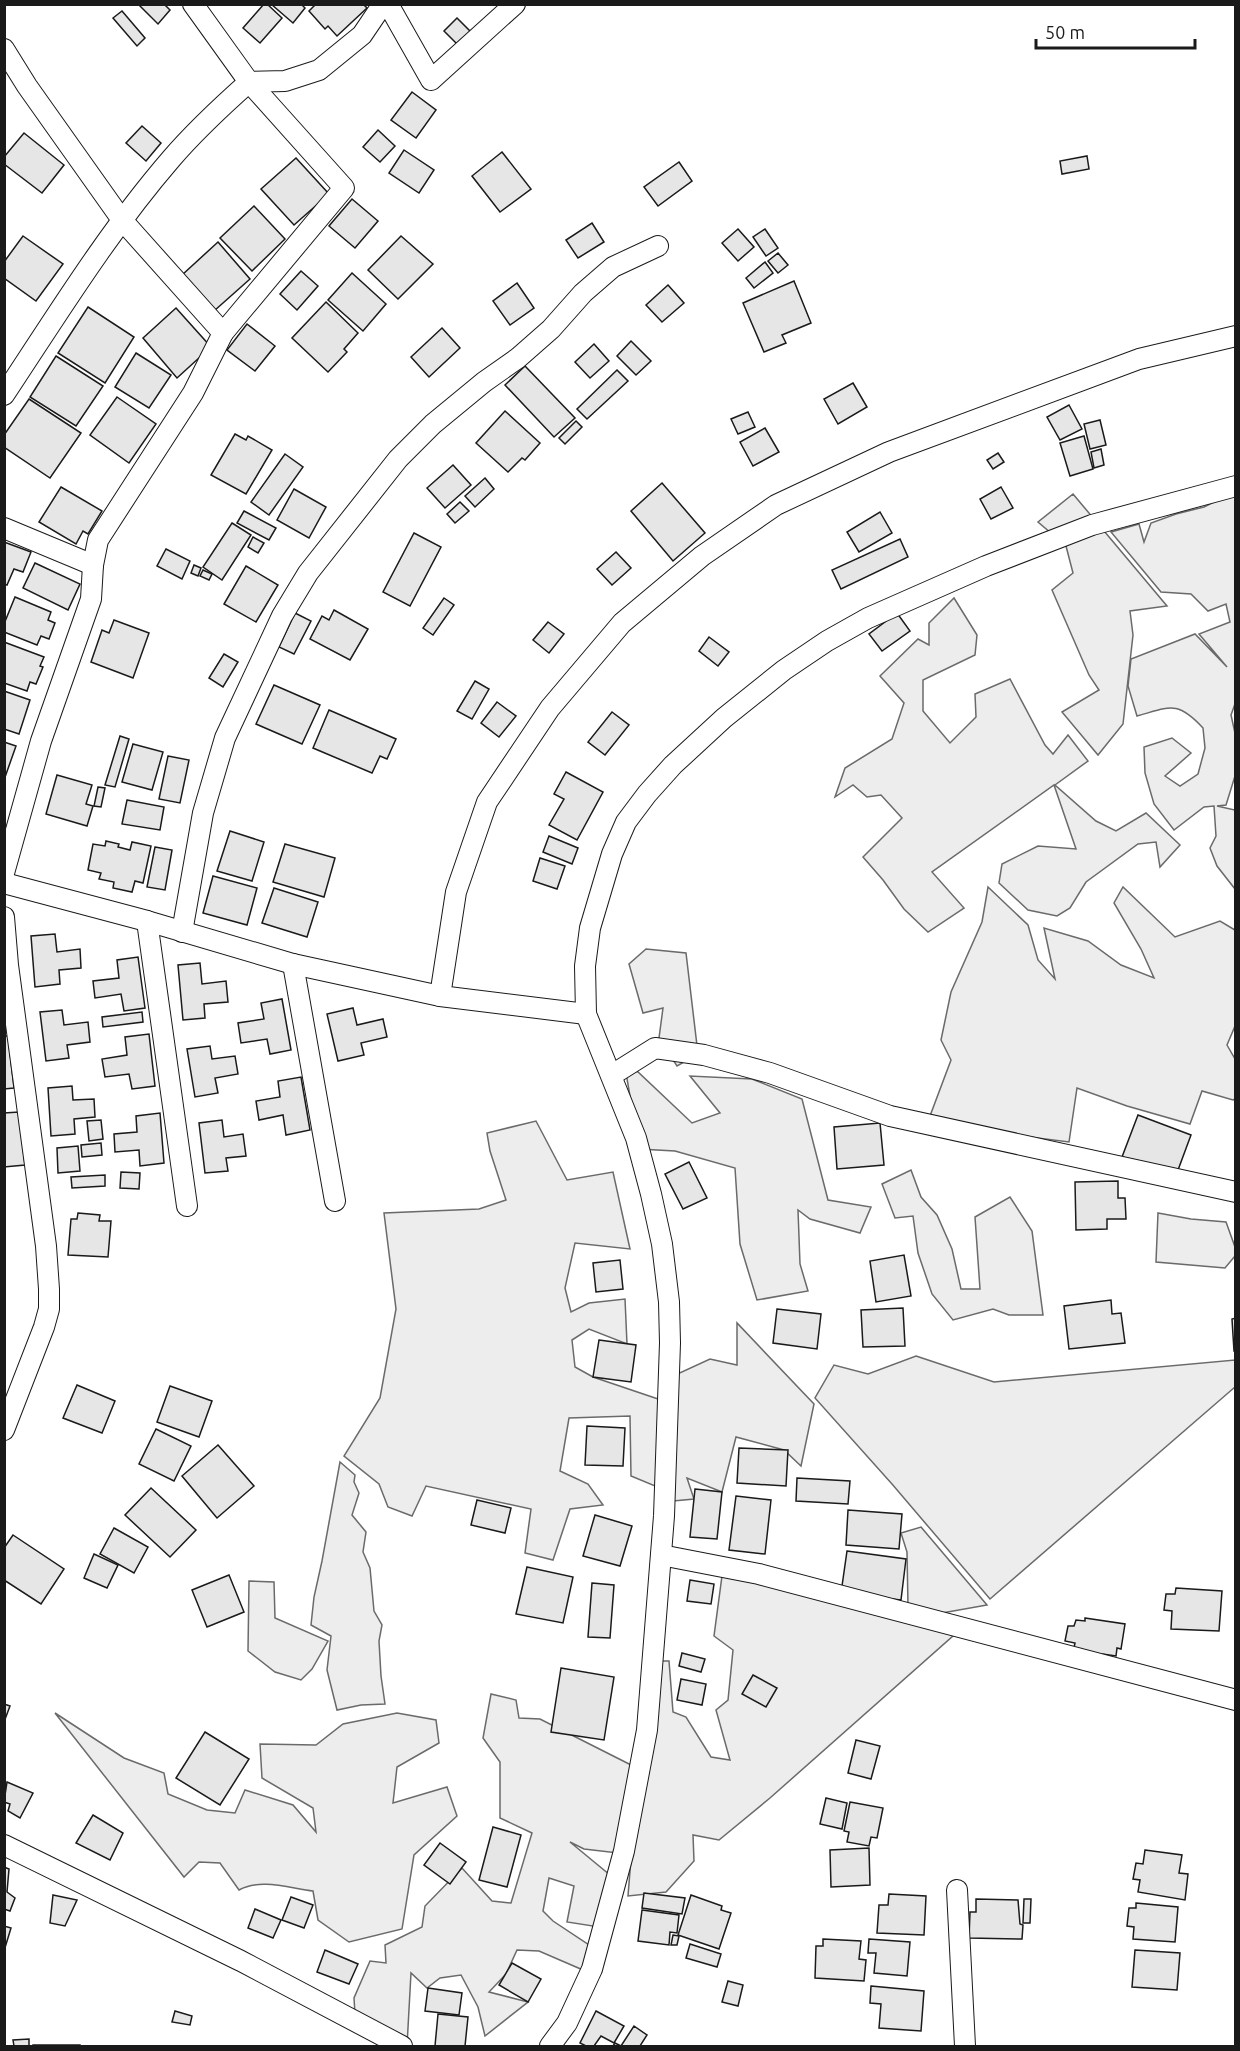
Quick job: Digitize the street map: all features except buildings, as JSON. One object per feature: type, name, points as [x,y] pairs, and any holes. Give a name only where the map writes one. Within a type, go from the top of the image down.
[{"type":"street","points":[[4,873],[41,741],[91,599],[93,565],[98,540],[193,393],[223,333],[344,188],[249,81],[194,4]]},
{"type":"street","points":[[4,395],[122,220],[171,159],[212,115],[249,81],[285,81],[319,70],[362,35],[386,4],[431,80],[515,4]]},
{"type":"street","points":[[4,49],[27,86],[122,220],[223,333]]},
{"type":"street","points":[[182,932],[203,813],[225,738],[282,616],[308,573],[398,459],[433,424],[484,382],[518,358],[551,329],[583,293],[614,267],[658,246]]},
{"type":"street","points":[[440,996],[456,892],[487,802],[550,708],[622,623],[702,556],[776,505],[889,452],[1139,359],[1236,336]]},
{"type":"street","points":[[550,2046],[567,2023],[592,1969],[624,1851],[647,1730],[661,1555],[669,1412],[669,1302],[662,1244],[636,1138],[586,1014],[585,966],[590,928],[609,863],[627,822],[647,794],[673,765],[724,718],[792,664],[868,618],[986,566],[1092,525],[1236,486]]},
{"type":"street","points":[[4,528],[93,565]]},
{"type":"street","points":[[4,883],[147,921],[293,964],[440,996],[586,1014]]},
{"type":"street","points":[[4,917],[8,965],[50,1289],[49,1309],[44,1327],[4,1430]]},
{"type":"street","points":[[147,921],[187,1206]]},
{"type":"street","points":[[293,964],[335,1201]]},
{"type":"street","points":[[612,1076],[655,1048],[704,1055],[770,1073],[890,1116],[1236,1192]]},
{"type":"street","points":[[661,1555],[759,1574],[1236,1700]]},
{"type":"street","points":[[4,1845],[241,1961],[402,2046]]},
{"type":"street","points":[[957,1890],[965,2046]]},
{"type":"shaded area","points":[[1232,493],[1235,495],[1236,701],[1231,715],[1235,733],[1235,776],[1226,805],[1217,806],[1235,810],[1235,889],[1217,866],[1210,848],[1216,836],[1214,806],[1204,807],[1174,830],[1154,804],[1145,773],[1144,747],[1172,738],[1191,753],[1165,776],[1180,786],[1198,774],[1205,748],[1203,728],[1186,713],[1173,708],[1137,716],[1128,686],[1131,659],[1195,634],[1227,667],[1199,634],[1230,622],[1226,604],[1208,611],[1191,594],[1161,592],[1111,532],[1139,524],[1144,542],[1151,523],[1204,507]]},
{"type":"shaded area","points":[[1073,494],[1167,606],[1130,611],[1133,635],[1123,724],[1098,755],[1062,712],[1099,690],[1089,675],[1052,590],[1073,573],[1066,546],[1038,522]]},
{"type":"shaded area","points":[[954,598],[977,635],[975,655],[923,680],[923,711],[950,743],[976,717],[975,694],[1010,679],[1045,745],[1053,754],[1068,735],[1088,761],[1055,785],[1096,821],[1116,831],[1146,813],[1180,845],[1160,867],[1156,842],[1138,844],[1086,882],[1070,908],[1057,916],[1028,910],[999,883],[1002,864],[1038,846],[1076,849],[1054,785],[932,872],[964,908],[928,932],[904,909],[863,857],[902,818],[881,795],[867,797],[853,785],[835,797],[845,768],[892,739],[904,703],[880,676],[918,639],[929,645],[929,623]]},
{"type":"shaded area","points":[[988,887],[1028,925],[1038,960],[1055,979],[1044,928],[1088,941],[1121,965],[1154,978],[1141,949],[1114,903],[1123,887],[1175,937],[1220,921],[1235,930],[1235,1026],[1227,1045],[1235,1059],[1235,1099],[1202,1091],[1190,1124],[1127,1106],[1077,1088],[1069,1142],[927,1124],[951,1060],[941,1040],[951,992],[982,922]]},
{"type":"shaded area","points":[[646,949],[686,953],[698,1054],[677,1066],[659,1038],[663,1008],[643,1013],[629,964]]},
{"type":"shaded area","points":[[625,1067],[638,1072],[692,1123],[720,1113],[690,1076],[752,1079],[802,1099],[828,1200],[871,1207],[860,1233],[810,1219],[798,1210],[800,1264],[808,1291],[757,1300],[740,1244],[735,1168],[675,1151],[639,1149]]},
{"type":"shaded area","points":[[536,1121],[567,1180],[613,1172],[630,1249],[575,1243],[565,1288],[571,1312],[589,1303],[625,1299],[627,1344],[589,1329],[572,1340],[575,1367],[593,1377],[664,1401],[673,1376],[710,1359],[737,1365],[737,1323],[814,1404],[801,1466],[784,1450],[736,1437],[722,1492],[687,1478],[694,1499],[673,1501],[665,1490],[631,1476],[630,1416],[569,1418],[560,1471],[588,1484],[603,1505],[570,1509],[553,1560],[525,1553],[531,1509],[426,1486],[412,1516],[388,1507],[379,1484],[344,1456],[380,1398],[396,1309],[384,1213],[479,1209],[506,1200],[490,1151],[487,1133]]},
{"type":"shaded area","points":[[911,1170],[921,1197],[937,1215],[952,1249],[961,1289],[980,1289],[975,1217],[1010,1197],[1032,1231],[1043,1315],[1009,1315],[993,1309],[953,1320],[932,1294],[918,1253],[913,1216],[895,1218],[882,1184]]},
{"type":"shaded area","points":[[1158,1213],[1226,1222],[1235,1247],[1235,1256],[1225,1268],[1156,1262]]},
{"type":"shaded area","points":[[916,1356],[994,1382],[1235,1360],[1235,1387],[990,1599],[815,1398],[834,1365],[868,1374]]},
{"type":"shaded area","points":[[340,1462],[355,1475],[354,1482],[359,1493],[352,1515],[366,1532],[363,1552],[370,1568],[374,1611],[382,1625],[379,1641],[385,1704],[361,1705],[337,1710],[327,1670],[331,1636],[311,1625],[314,1597]]},
{"type":"shaded area","points":[[921,1527],[987,1605],[942,1613],[908,1606],[907,1552],[901,1533]]},
{"type":"shaded area","points":[[722,1576],[784,1589],[954,1635],[770,1798],[719,1840],[693,1835],[694,1861],[666,1892],[628,1896],[647,1661],[669,1661],[673,1712],[686,1717],[711,1757],[730,1760],[716,1710],[728,1700],[733,1650],[714,1636]]},
{"type":"shaded area","points":[[249,1581],[274,1582],[275,1618],[328,1641],[312,1669],[301,1680],[275,1672],[248,1651]]},
{"type":"shaded area","points":[[491,1694],[516,1700],[519,1718],[540,1719],[639,1769],[618,1853],[584,1849],[570,1842],[616,1880],[599,1927],[567,1922],[574,1886],[549,1878],[543,1911],[553,1921],[589,1945],[590,1973],[539,1951],[517,1950],[506,1974],[489,1992],[528,2002],[485,2036],[478,2007],[461,1975],[440,1978],[427,1988],[411,1973],[407,2046],[355,2014],[354,1998],[370,1961],[386,1963],[385,1945],[422,1927],[425,1906],[462,1868],[492,1901],[511,1903],[532,1833],[500,1818],[500,1762],[483,1738]]},
{"type":"shaded area","points":[[55,1713],[124,1758],[164,1773],[168,1794],[207,1810],[235,1813],[245,1790],[293,1805],[316,1832],[313,1808],[262,1778],[260,1744],[316,1745],[343,1724],[397,1713],[436,1720],[439,1743],[397,1767],[393,1803],[447,1787],[457,1816],[414,1855],[402,1929],[349,1942],[318,1920],[313,1891],[265,1884],[247,1886],[239,1890],[220,1863],[199,1862],[184,1877]]}]
